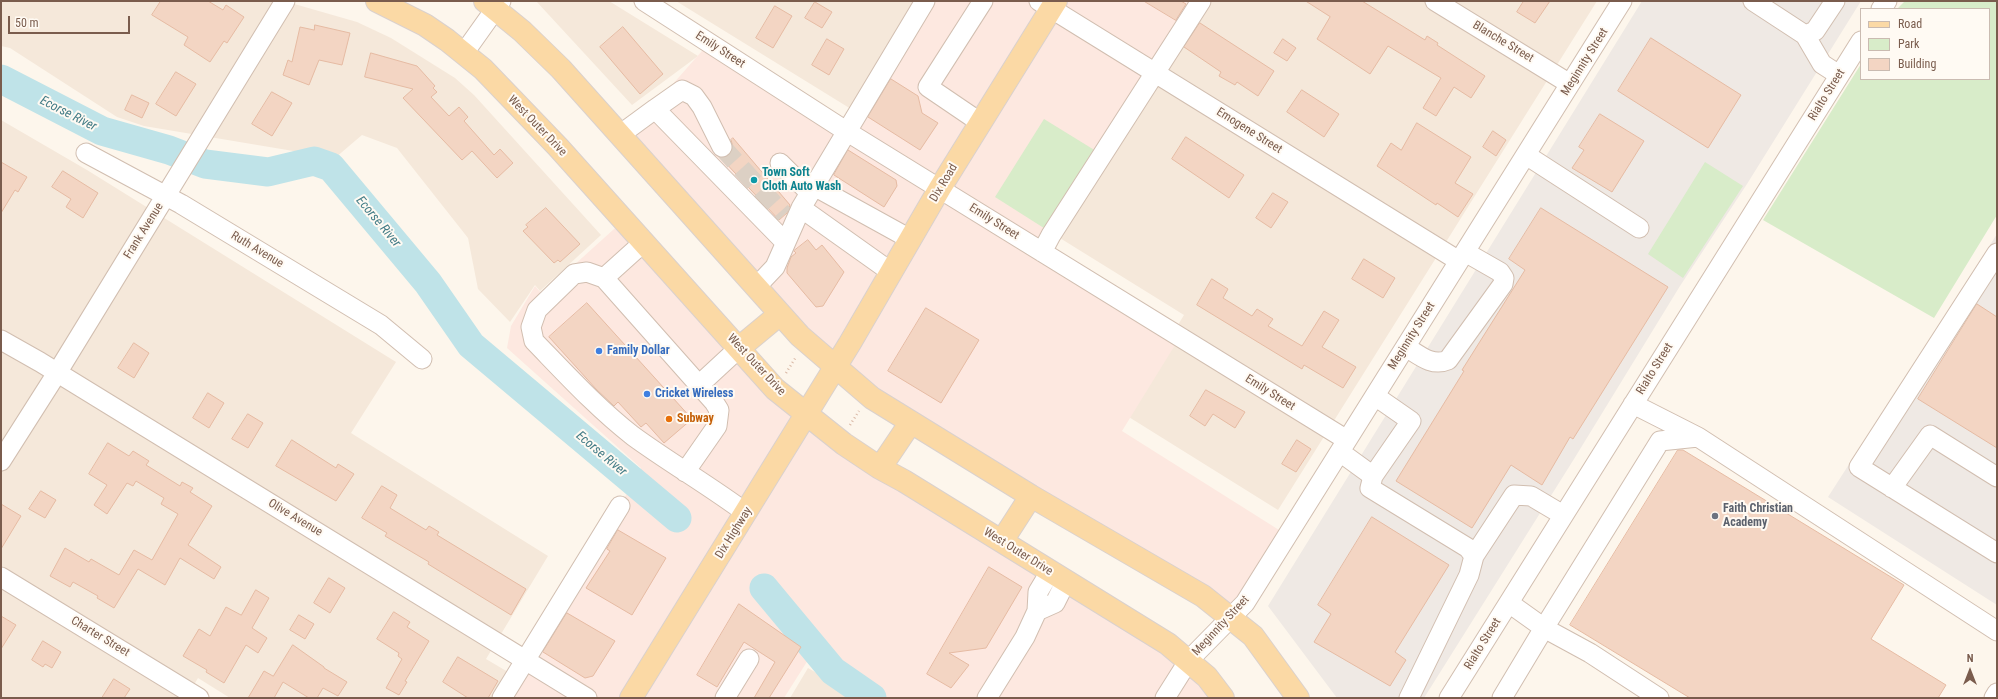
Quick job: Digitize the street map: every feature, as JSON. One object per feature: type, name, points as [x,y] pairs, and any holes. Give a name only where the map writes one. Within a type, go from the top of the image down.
[{"type":"main road","name":"West Outer Drive","points":[[377,1],[425,24],[464,53],[482,69],[558,147],[775,389],[844,444],[880,468],[1002,541],[1168,644],[1189,660],[1207,677],[1223,698]]},
{"type":"main road","points":[[494,4],[561,69],[621,134],[800,336],[835,367],[872,398],[1031,496],[1203,596],[1253,636],[1298,698]]},
{"type":"main road","name":"Dix Road","points":[[835,367],[940,188],[981,123],[1049,4]]},
{"type":"main road","points":[[739,348],[780,314]]},
{"type":"main road","name":"Dix Highway","points":[[631,698],[835,367]]},
{"type":"main road","points":[[880,468],[911,422]]},
{"type":"main road","points":[[1002,541],[1031,496]]},
{"type":"street","name":"Frank Avenue","points":[[1,461],[57,373],[285,1]]},
{"type":"street","name":"Emily Street","points":[[644,1],[846,131],[1042,252],[1343,446],[1373,476]]},
{"type":"street","points":[[756,287],[775,267],[785,242],[788,220],[808,195],[925,1]]},
{"type":"street","points":[[981,123],[928,87],[983,1]]},
{"type":"street","points":[[1042,252],[1051,235],[1156,73],[1200,1]]},
{"type":"street","name":"Blanche Street","points":[[1435,1],[1570,84]]},
{"type":"street","name":"Meginnity Street","points":[[1166,698],[1189,660],[1244,603],[1622,1]]},
{"type":"street","points":[[1753,1],[1810,33],[1822,64],[1839,75]]},
{"type":"street","points":[[1810,33],[1834,1]]},
{"type":"street","points":[[464,53],[494,4]]},
{"type":"street","name":"Emogene Street","points":[[1049,4],[1156,73],[1462,256],[1500,272],[1504,278],[1503,284],[1448,360],[1441,364],[1434,363],[1406,347]]},
{"type":"street","name":"Rialto Street","points":[[1449,698],[1860,43]]},
{"type":"street","points":[[621,134],[682,90],[694,96],[711,123],[722,147]]},
{"type":"street","points":[[655,109],[785,242]]},
{"type":"street","name":"Ruth Avenue","points":[[86,153],[148,186],[165,197],[181,204],[381,325],[422,359]]},
{"type":"street","points":[[1526,155],[1640,228]]},
{"type":"street","points":[[780,163],[808,195],[891,272]]},
{"type":"street","points":[[808,195],[910,239]]},
{"type":"street","points":[[604,278],[644,242]]},
{"type":"street","points":[[1997,253],[1858,468],[1997,553]]},
{"type":"street","points":[[685,472],[717,426],[719,410],[714,402],[604,278],[587,272],[574,274],[537,310],[531,327],[534,341],[594,403],[632,435],[685,472],[713,488],[746,513]]},
{"type":"street","name":"Olive Avenue","points":[[1,340],[526,659],[587,698]]},
{"type":"street","points":[[699,385],[739,348]]},
{"type":"street","points":[[1375,396],[1411,421],[1373,476],[1370,488],[1468,548],[1474,556]]},
{"type":"street","points":[[1633,404],[1698,437],[1997,631]]},
{"type":"street","points":[[1892,488],[1930,435],[1997,476]]},
{"type":"street","points":[[1502,698],[1660,441],[1698,437]]},
{"type":"street","points":[[1409,698],[1469,575],[1474,556],[1514,495],[1531,496],[1564,515]]},
{"type":"street","points":[[502,698],[620,506]]},
{"type":"street","name":"Charter Street","points":[[1,577],[199,698]]},
{"type":"street","points":[[987,698],[1025,636],[1037,611],[1038,592],[1058,577]]},
{"type":"street","points":[[1509,603],[1544,628],[1590,653],[1659,698]]},
{"type":"street","points":[[725,698],[749,659]]},
{"type":"street","points":[[1994,698],[1997,693]]},
{"type":"path","points":[[785,374],[798,353]]},
{"type":"path","points":[[848,427],[863,405]]},
{"type":"shaded area","points":[[1,1],[284,1],[357,22],[391,38],[455,78],[474,95],[601,235],[540,291],[535,285],[510,322],[478,289],[468,238],[397,148],[362,135],[335,158],[144,126],[117,117],[10,48],[1,46]]},
{"type":"shaded area","points":[[536,1],[609,1],[698,56],[632,105]]},
{"type":"shaded area","points":[[676,1],[918,1],[851,109]]},
{"type":"shaded area","points":[[925,1],[1201,1],[1042,252],[1180,337],[1122,431],[1287,535],[1231,618],[872,398],[626,141],[642,119],[709,43],[846,131]]},
{"type":"shaded area","points":[[1202,1],[1597,1],[1278,510],[1124,414],[1184,315],[1055,235]]},
{"type":"shaded area","points":[[1642,1],[1861,1],[1747,184],[1680,286],[1574,459],[1424,698],[1337,698],[1268,606]]},
{"type":"shaded area","points":[[1,120],[87,170],[396,362],[351,433],[548,556],[486,659],[508,672],[491,698],[230,698],[198,678],[186,698],[1,698]]},
{"type":"shaded area","points":[[624,220],[775,389],[1168,644],[1223,698],[872,698],[833,671],[815,649],[784,698],[502,698],[620,506],[641,468],[507,348],[511,326],[535,286],[542,294]]},
{"type":"shaded area","points":[[1997,234],[1997,605],[1828,497]]},
{"type":"shaded area","points":[[808,668],[860,698],[790,698]]},
{"type":"green space","points":[[1905,1],[1997,1],[1997,215],[1934,318],[1763,220],[1860,66],[1860,80],[1990,80],[1990,8],[1898,8]]},
{"type":"green space","points":[[1044,119],[1096,151],[1047,230],[995,197]]},
{"type":"green space","points":[[1705,162],[1743,186],[1683,278],[1648,254]]},
{"type":"building","points":[[161,1],[208,1],[223,10],[226,5],[244,17],[227,43],[224,41],[210,62],[184,45],[188,37],[152,15]]},
{"type":"building","points":[[1144,1],[1181,1],[1186,4],[1176,20]]},
{"type":"building","points":[[1306,1],[1362,1],[1425,40],[1427,36],[1438,43],[1437,45],[1485,76],[1471,98],[1454,87],[1436,116],[1423,108],[1441,78],[1388,46],[1370,74],[1317,39],[1330,17]]},
{"type":"building","points":[[1524,1],[1550,1],[1535,23],[1517,12]]},
{"type":"building","points":[[815,2],[832,12],[822,28],[805,18]]},
{"type":"building","points":[[775,6],[792,16],[773,48],[756,38]]},
{"type":"building","points":[[1200,23],[1274,71],[1258,96],[1237,82],[1235,85],[1219,76],[1221,72],[1184,47]]},
{"type":"building","points":[[315,25],[350,33],[342,65],[319,60],[309,85],[283,75],[288,60],[292,62],[300,27],[314,30]]},
{"type":"building","points":[[623,27],[663,74],[640,94],[600,47]]},
{"type":"building","points":[[1651,38],[1741,95],[1708,148],[1618,91]]},
{"type":"building","points":[[827,39],[844,49],[829,75],[812,65]]},
{"type":"building","points":[[1283,39],[1296,48],[1287,61],[1274,53]]},
{"type":"building","points":[[371,53],[417,66],[435,86],[433,88],[437,92],[431,97],[449,116],[459,107],[468,117],[464,121],[494,155],[500,149],[513,163],[497,178],[472,151],[462,160],[403,98],[413,89],[365,77]]},
{"type":"building","points":[[176,72],[196,84],[176,116],[156,104]]},
{"type":"building","points":[[891,79],[918,96],[922,113],[938,123],[920,150],[868,117]]},
{"type":"building","points":[[1302,90],[1339,114],[1324,137],[1287,112]]},
{"type":"building","points":[[272,92],[292,103],[272,136],[252,124]]},
{"type":"building","points":[[132,95],[149,103],[142,118],[125,110]]},
{"type":"building","points":[[1600,114],[1644,141],[1612,192],[1572,168],[1584,150],[1579,147]]},
{"type":"building","points":[[1417,123],[1471,157],[1455,183],[1473,194],[1458,217],[1437,203],[1436,205],[1377,166],[1391,143],[1401,150]]},
{"type":"building","points":[[1493,131],[1506,140],[1496,156],[1483,147]]},
{"type":"building","points":[[1186,137],[1244,175],[1229,198],[1172,159]]},
{"type":"building","name":"Town Soft Cloth Auto Wash","points":[[733,138],[790,205],[787,213],[779,220],[721,158],[727,157],[731,153],[733,147],[731,140]]},
{"type":"building","points":[[848,150],[896,180],[897,186],[884,207],[834,175]]},
{"type":"building","points":[[1,162],[27,177],[18,192],[15,190],[1,213]]},
{"type":"building","points":[[63,171],[98,193],[83,218],[66,207],[71,199],[52,187]]},
{"type":"building","points":[[1273,193],[1288,202],[1271,228],[1256,218]]},
{"type":"building","points":[[546,208],[580,244],[560,262],[558,260],[554,263],[523,231],[528,227],[526,225]]},
{"type":"building","points":[[1541,208],[1668,287],[1573,439],[1570,437],[1542,485],[1511,465],[1472,528],[1396,481],[1464,371],[1462,370],[1525,270],[1509,259]]},
{"type":"building","points":[[808,240],[816,250],[822,245],[844,272],[823,306],[816,307],[787,273],[787,268],[791,257],[796,253],[794,251]]},
{"type":"building","points":[[1364,259],[1395,278],[1383,298],[1352,279]]},
{"type":"building","points":[[1212,279],[1228,289],[1223,298],[1252,316],[1257,309],[1273,319],[1268,326],[1302,346],[1324,311],[1339,320],[1322,347],[1356,367],[1343,388],[1304,365],[1302,369],[1197,305]]},
{"type":"building","points":[[587,303],[692,419],[664,443],[646,423],[641,427],[618,402],[614,406],[596,389],[549,337]]},
{"type":"building","points":[[1977,304],[1997,317],[1997,448],[1918,399]]},
{"type":"building","points":[[926,308],[979,340],[941,403],[888,371]]},
{"type":"building","points":[[134,343],[149,353],[134,378],[118,368]]},
{"type":"building","points":[[1206,390],[1245,412],[1235,428],[1213,414],[1205,426],[1190,416]]},
{"type":"building","points":[[208,393],[224,403],[209,428],[193,418]]},
{"type":"building","points":[[248,414],[263,423],[248,448],[232,439]]},
{"type":"building","points":[[292,440],[336,468],[338,464],[354,474],[336,501],[276,466]]},
{"type":"building","points":[[1297,440],[1311,449],[1296,472],[1282,464]]},
{"type":"building","points":[[108,443],[129,456],[133,451],[149,461],[146,465],[180,486],[182,482],[193,488],[190,492],[212,506],[188,545],[221,567],[214,579],[180,558],[165,585],[138,569],[114,608],[97,598],[98,596],[73,582],[70,587],[50,576],[65,548],[89,562],[91,559],[119,575],[134,550],[152,560],[178,514],[161,504],[164,498],[136,481],[133,486],[127,483],[107,514],[94,505],[107,485],[89,474]]},
{"type":"building","name":"Faith Christian Academy","points":[[1678,450],[1683,450],[1904,585],[1871,639],[1946,685],[1938,698],[1690,698],[1570,625]]},
{"type":"building","points":[[382,486],[397,495],[390,508],[426,530],[429,526],[439,532],[437,535],[526,589],[511,615],[428,564],[429,562],[385,536],[387,533],[362,518]]},
{"type":"building","points":[[41,491],[56,500],[45,518],[29,509]]},
{"type":"building","points":[[1,504],[21,516],[1,549]]},
{"type":"building","points":[[1372,517],[1449,565],[1395,652],[1406,660],[1390,686],[1314,642],[1331,614],[1318,605]]},
{"type":"building","points":[[618,530],[666,558],[632,615],[586,588],[610,551],[607,549]]},
{"type":"building","points":[[989,567],[1022,587],[986,648],[949,653],[969,665],[951,688],[927,674]]},
{"type":"building","points":[[329,578],[345,588],[330,613],[314,603]]},
{"type":"building","points":[[256,590],[269,598],[252,628],[267,638],[258,653],[246,645],[224,683],[206,672],[207,670],[183,656],[199,629],[210,636],[226,607],[241,615]]},
{"type":"building","points":[[739,604],[801,647],[769,698],[754,698],[775,662],[744,642],[717,687],[697,675]]},
{"type":"building","points":[[394,612],[410,622],[407,627],[429,641],[405,681],[407,682],[399,695],[386,688],[402,659],[398,656],[399,653],[377,639]]},
{"type":"building","points":[[567,613],[615,641],[593,676],[585,678],[543,652]]},
{"type":"building","points":[[299,615],[314,624],[305,639],[290,630]]},
{"type":"building","points":[[1,616],[16,625],[1,649]]},
{"type":"building","points":[[43,641],[61,652],[52,668],[45,664],[43,667],[32,660]]},
{"type":"building","points":[[293,645],[324,668],[347,682],[338,696],[323,688],[317,698],[309,698],[283,682],[274,698],[248,698],[264,671],[273,676]]},
{"type":"building","points":[[458,657],[498,681],[488,698],[468,698],[443,682]]},
{"type":"building","points":[[114,679],[130,689],[124,698],[102,698]]},
{"type":"waterway","name":"Ecorse River","points":[[1,79],[102,131],[169,150],[205,164],[268,172],[314,161],[331,167],[428,283],[471,345],[677,518]]},
{"type":"waterway","name":"Ecorse River","points":[[764,588],[833,671],[872,698]]},
{"type":"tunnel","points":[[722,147],[784,215]]},
{"type":"place","name":"Town Soft Cloth Auto Wash","points":[[754,180]]},
{"type":"place","name":"Family Dollar","points":[[599,351]]},
{"type":"place","name":"Cricket Wireless","points":[[647,394]]},
{"type":"place","name":"Subway","points":[[669,419]]},
{"type":"place","name":"Faith Christian Academy","points":[[1715,516]]}]
